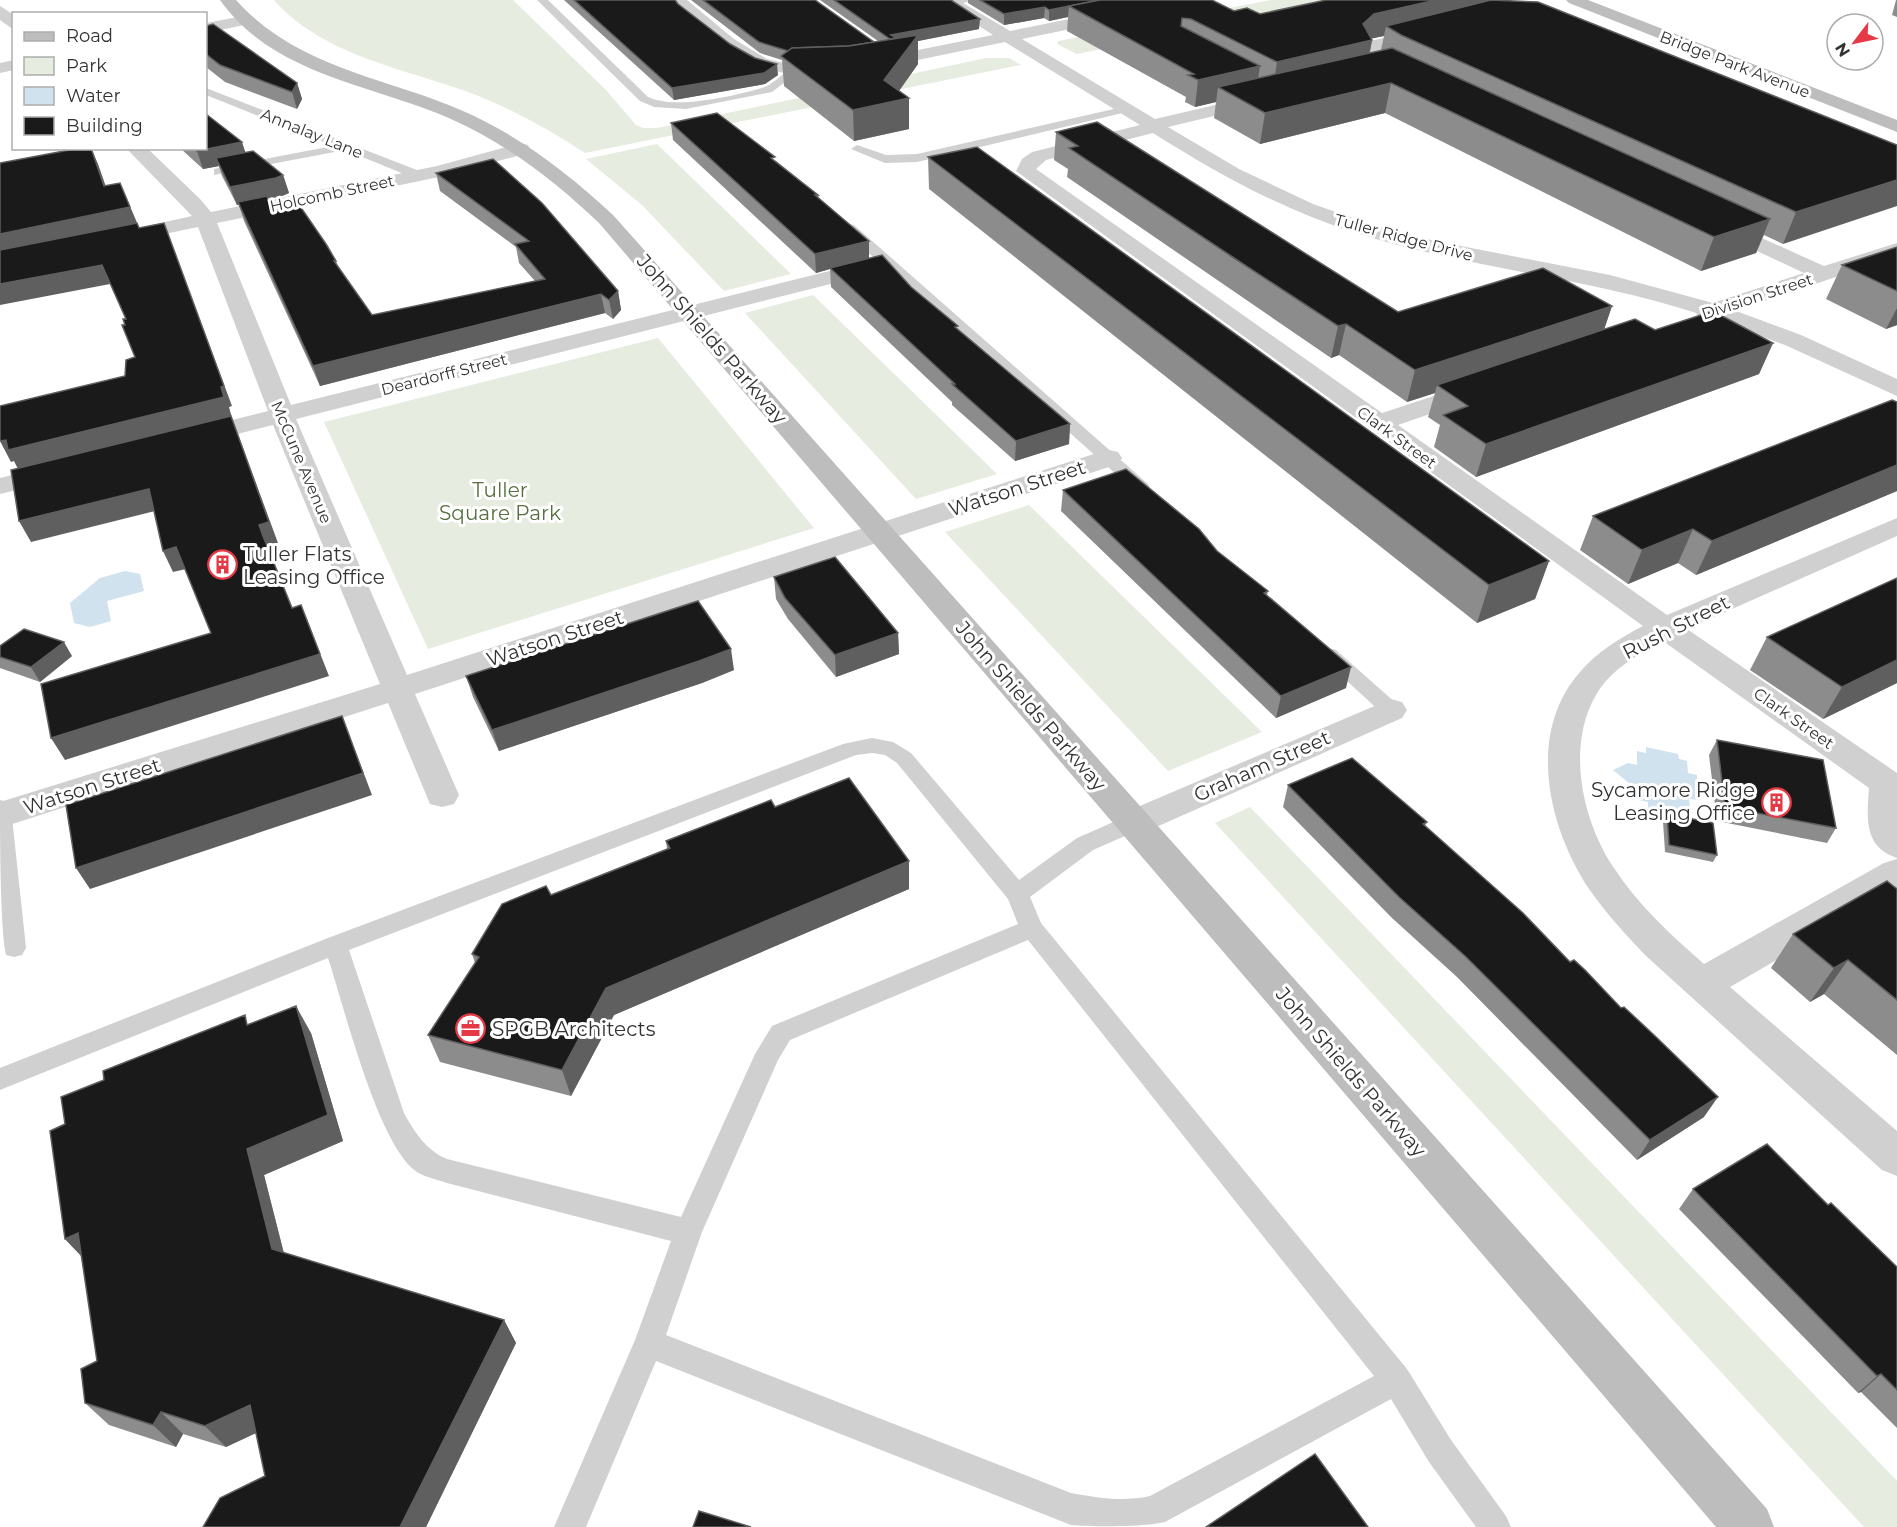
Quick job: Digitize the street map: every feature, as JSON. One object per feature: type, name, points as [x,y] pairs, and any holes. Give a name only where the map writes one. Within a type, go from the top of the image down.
[{"type":"street","points":[[677,0],[753,61],[792,72],[851,68],[890,56],[1009,37],[1187,0]]},
{"type":"street","name":"Bridge Park Avenue","points":[[1574,0],[1897,126]]},
{"type":"street","name":"Tuller Ridge Drive","points":[[956,1],[1009,37],[1262,189],[1348,224],[1438,248],[1610,282],[1714,311],[1808,346],[1897,389]]},
{"type":"street","points":[[207,27],[235,10]]},
{"type":"street","name":"John Shields Parkway","points":[[235,10],[278,46],[308,61],[450,112],[521,149],[568,183],[606,219],[1749,1527]]},
{"type":"street","points":[[0,11],[12,23]]},
{"type":"street","points":[[1409,79],[1369,56],[1369,48],[1440,30]]},
{"type":"street","points":[[1366,75],[1388,69]]},
{"type":"street","name":"Clark Street","points":[[1265,91],[1154,126],[1038,156],[1029,162],[1026,171],[1665,628],[1891,784]]},
{"type":"street","name":"Holcomb Street","points":[[98,243],[418,175],[521,149]]},
{"type":"street","name":"McCune Avenue","points":[[137,150],[193,203],[205,219],[282,415],[442,795]]},
{"type":"street","points":[[1706,219],[1823,274]]},
{"type":"street","name":"Division Street","points":[[1677,323],[1897,249]]},
{"type":"street","name":"Deardorff Street","points":[[173,443],[888,263]]},
{"type":"street","points":[[1378,423],[1489,386]]},
{"type":"street","name":"Watson Street","points":[[0,815],[398,689],[1108,458]]},
{"type":"street","points":[[0,486],[81,466]]},
{"type":"street","name":"Rush Street","points":[[1897,526],[1665,628],[1614,659],[1591,680],[1581,693],[1568,727],[1565,784],[1576,830],[1599,874],[1648,934],[1897,1157]]},
{"type":"street","name":"Graham Street","points":[[1133,823],[1391,710]]},
{"type":"street","points":[[1891,784],[1884,827],[1897,845]]},
{"type":"street","points":[[1702,984],[1897,873]]},
{"type":"lane","points":[[542,0],[644,99],[654,104],[686,106],[768,90],[792,72]]},
{"type":"lane","name":"Annalay Lane","points":[[207,91],[418,175]]},
{"type":"lane","points":[[857,149],[885,159],[917,158],[1127,109]]},
{"type":"lane","points":[[218,172],[346,147]]},
{"type":"lane","points":[[834,216],[1151,496]]},
{"type":"lane","points":[[1316,642],[1391,710]]},
{"type":"lane","points":[[0,1079],[336,945],[839,753],[868,745],[892,749],[904,758],[1017,894],[1032,928],[1396,1380],[1440,1451],[1495,1527]]},
{"type":"lane","points":[[0,808],[14,948]]},
{"type":"lane","points":[[1017,894],[1085,844],[1133,823]]},
{"type":"lane","points":[[570,1527],[649,1343],[688,1232],[768,1054],[781,1033],[1032,928]]},
{"type":"lane","points":[[336,945],[392,1115],[409,1147],[426,1163],[447,1172],[688,1232]]},
{"type":"lane","points":[[649,1343],[1071,1509],[1112,1516],[1131,1516],[1163,1507],[1396,1380]]},
{"type":"green space","points":[[274,0],[513,0],[605,89],[636,125],[643,128],[657,128],[986,58],[1009,58],[1021,65],[585,153],[532,121],[490,101],[395,69],[342,48],[317,35],[294,19]]},
{"type":"green space","points":[[1271,0],[1344,0],[1077,54],[1057,44],[1058,41]]},
{"type":"green space","points":[[657,144],[791,274],[724,291],[642,205],[586,159]]},
{"type":"green space","points":[[813,295],[997,474],[916,499],[745,313]]},
{"type":"green space","name":"Tuller Square Park","points":[[658,338],[814,528],[428,649],[324,422]]},
{"type":"green space","points":[[1029,505],[1262,732],[1168,771],[945,532]]},
{"type":"green space","points":[[1250,807],[1897,1481],[1897,1527],[1864,1527],[1215,823]]},
{"type":"water","points":[[125,571],[140,574],[144,591],[107,601],[111,621],[90,627],[74,623],[70,603],[100,578]]},
{"type":"water","points":[[1646,747],[1678,754],[1679,759],[1687,761],[1688,773],[1697,775],[1699,800],[1689,799],[1690,811],[1681,809],[1682,815],[1648,808],[1648,802],[1639,800],[1638,785],[1629,783],[1613,770],[1628,763],[1637,765],[1637,751],[1646,753]]},
{"type":"building","points":[[574,0],[675,0],[730,44],[755,58],[777,64],[764,73],[672,88]]},
{"type":"building","points":[[703,0],[815,0],[874,42],[849,46],[792,48],[788,51],[759,42]]},
{"type":"building","points":[[834,0],[951,0],[980,19],[891,35],[896,38],[890,39]]},
{"type":"building","points":[[980,0],[1100,0],[1049,10],[1045,7],[1004,14]]},
{"type":"building","points":[[1100,0],[1212,0],[1234,11],[1247,8],[1260,14],[1326,0],[1436,0],[1374,14],[1363,24],[1372,40],[1277,62],[1191,19],[1182,18],[1181,26],[1260,66],[1198,80],[1188,75],[1194,74],[1069,6]]},
{"type":"building","points":[[1491,0],[1538,2],[1897,145],[1897,180],[1796,212],[1401,35],[1386,26]]},
{"type":"building","points":[[213,24],[297,83],[292,92],[220,65],[207,55],[207,26]]},
{"type":"building","points":[[918,35],[884,80],[909,98],[853,110],[781,56],[792,48],[849,46]]},
{"type":"building","points":[[1392,48],[1770,219],[1714,237],[1391,83],[1265,113],[1218,87]]},
{"type":"building","points":[[717,113],[775,157],[771,158],[818,195],[815,195],[869,241],[815,254],[671,123]]},
{"type":"building","points":[[207,115],[242,142],[207,149]]},
{"type":"building","points":[[1097,122],[1398,312],[1543,268],[1612,306],[1415,370],[1346,324],[1338,326],[1231,256],[1069,148],[1078,146],[1056,132]]},
{"type":"building","points":[[977,147],[1549,561],[1489,585],[928,157]]},
{"type":"building","points":[[69,150],[92,150],[104,186],[120,183],[130,207],[0,234],[0,163]]},
{"type":"building","points":[[253,151],[283,175],[230,187],[216,158]]},
{"type":"building","points":[[493,159],[542,203],[618,291],[609,300],[601,294],[313,366],[238,202],[267,196],[272,213],[300,206],[326,244],[336,261],[334,261],[372,315],[545,279],[515,244],[529,241],[436,173]]},
{"type":"building","points":[[137,223],[139,228],[164,223],[224,386],[221,387],[224,397],[8,450],[6,440],[0,441],[0,406],[125,376],[126,360],[135,357],[122,325],[125,325],[123,319],[126,319],[102,265],[0,284],[0,250]]},
{"type":"building","points":[[1897,247],[1897,291],[1842,265]]},
{"type":"building","points":[[882,255],[911,287],[958,326],[955,327],[1070,424],[1016,441],[952,384],[955,384],[830,268]]},
{"type":"building","points":[[1713,311],[1773,343],[1486,444],[1443,415],[1468,406],[1437,385],[1635,319],[1655,330]]},
{"type":"building","points":[[1892,400],[1897,402],[1897,465],[1712,541],[1693,529],[1642,550],[1593,516]]},
{"type":"building","points":[[231,416],[269,522],[259,525],[263,536],[292,608],[301,605],[320,654],[51,738],[41,684],[211,633],[176,547],[163,551],[149,489],[19,521],[11,470]]},
{"type":"building","points":[[1126,469],[1199,529],[1217,551],[1268,591],[1264,593],[1351,667],[1281,696],[1063,490]]},
{"type":"building","points":[[835,557],[898,633],[835,655],[785,598],[774,577]]},
{"type":"building","points":[[1897,578],[1897,660],[1842,687],[1767,637]]},
{"type":"building","points":[[698,601],[731,649],[492,730],[466,676]]},
{"type":"building","points":[[24,629],[64,642],[31,667],[0,657],[0,646]]},
{"type":"building","points":[[342,716],[363,773],[76,868],[66,805]]},
{"type":"building","name":"Sycamore Ridge Leasing Office","points":[[1717,740],[1823,760],[1836,828],[1725,807]]},
{"type":"building","points":[[1352,758],[1427,822],[1423,824],[1523,913],[1570,962],[1574,960],[1585,970],[1621,1008],[1624,1007],[1718,1097],[1650,1140],[1465,956],[1399,897],[1288,785]]},
{"type":"building","points":[[849,778],[909,861],[606,988],[562,1070],[428,1035],[479,957],[472,954],[502,904],[546,886],[551,895],[670,848],[666,841],[771,800],[775,807]]},
{"type":"building","points":[[1667,814],[1713,823],[1717,855],[1669,845]]},
{"type":"building","points":[[1887,881],[1897,889],[1897,1000],[1848,960],[1834,968],[1793,934]]},
{"type":"building","points":[[296,1006],[328,1115],[247,1149],[272,1249],[504,1320],[400,1527],[203,1527],[220,1498],[265,1476],[250,1405],[205,1426],[161,1412],[153,1425],[85,1403],[81,1369],[97,1361],[78,1233],[65,1239],[50,1131],[65,1124],[61,1097],[104,1080],[103,1071],[245,1015],[247,1025]]},
{"type":"building","points":[[1767,1144],[1828,1205],[1831,1203],[1897,1267],[1897,1390],[1881,1374],[1877,1376],[1693,1189]]},
{"type":"building","points":[[1315,1454],[1368,1527],[1206,1527]]},
{"type":"building","points":[[699,1511],[751,1527],[693,1527]]},
{"type":"place","name":"Tuller Flats Leasing Office","points":[[222,565]]},
{"type":"place","name":"Sycamore Ridge Leasing Office","points":[[1776,802]]},
{"type":"place","name":"SPGB Architects","points":[[471,1029]]}]
